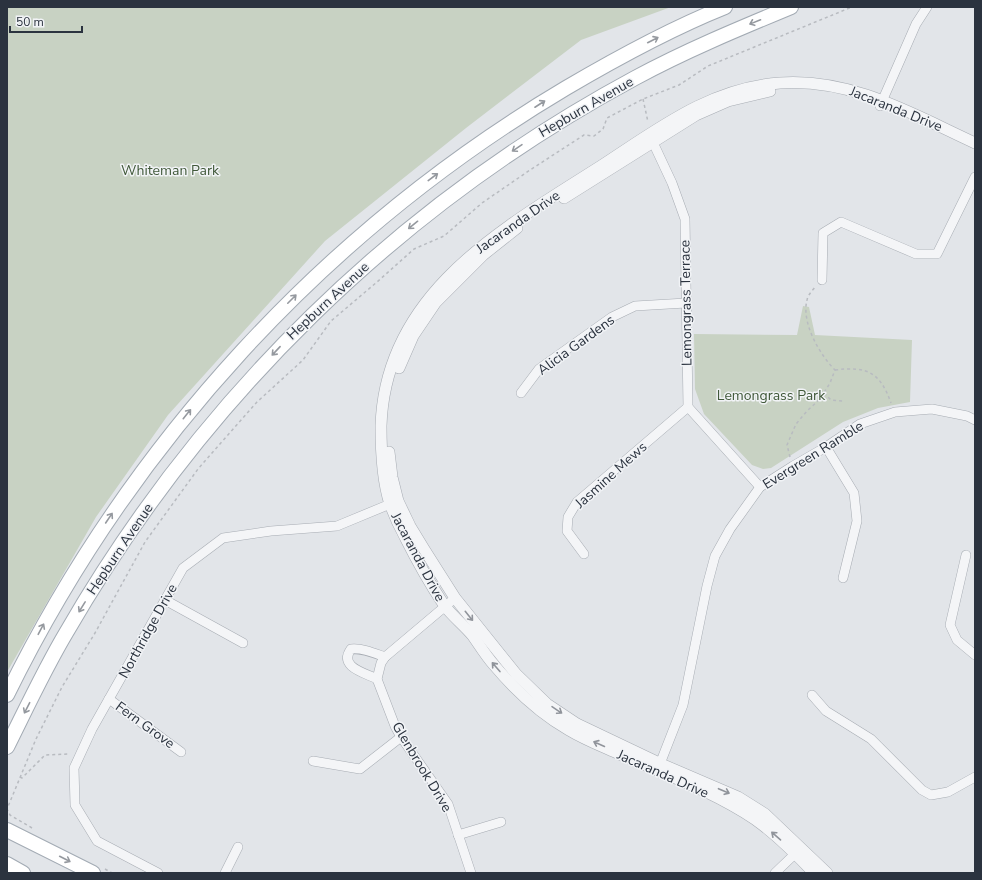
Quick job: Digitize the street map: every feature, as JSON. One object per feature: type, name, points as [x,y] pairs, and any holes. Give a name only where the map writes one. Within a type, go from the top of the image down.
[{"type":"main road","name":"Hepburn Avenue","points":[[7,695],[37,636],[69,581],[125,495],[170,434],[204,394],[249,343],[297,294],[335,258],[398,204],[434,176],[508,124],[552,96],[625,55],[672,31],[725,7]]},
{"type":"main road","name":"Hepburn Avenue","points":[[7,747],[66,632],[115,554],[141,516],[181,462],[223,410],[283,344],[325,302],[380,252],[443,201],[485,170],[553,125],[597,99],[676,57],[716,38],[791,7]]},
{"type":"main road","points":[[10,830],[93,873]]},
{"type":"street","points":[[881,103],[916,24],[927,7]]},
{"type":"street","name":"Jacaranda Drive","points":[[814,873],[798,850],[765,814],[738,797],[568,730],[538,709],[494,666],[472,636],[445,607],[412,551],[394,503],[389,450],[388,419],[393,387],[400,364],[413,336],[436,302],[483,255],[523,224],[651,139],[696,115],[728,101],[769,91],[805,89],[839,93],[881,103],[975,143]]},
{"type":"street","name":"Jacaranda Drive","points":[[881,103],[975,150]]},
{"type":"street","name":"Lemongrass Terrace","points":[[651,139],[672,183],[684,219],[688,407]]},
{"type":"street","points":[[822,280],[824,233],[842,222],[916,254],[937,254],[975,177]]},
{"type":"street","name":"Alicia Gardens","points":[[521,393],[539,369],[612,317],[635,306],[686,303]]},
{"type":"street","points":[[688,407],[760,487]]},
{"type":"street","name":"Jasmine Mews","points":[[584,554],[567,531],[568,517],[578,502],[688,407]]},
{"type":"street","name":"Evergreen Ramble","points":[[659,767],[683,705],[707,586],[715,556],[730,529],[760,487],[826,447],[860,424],[895,412],[932,409],[967,416],[975,420]]},
{"type":"street","points":[[826,447],[854,493],[857,521],[843,578]]},
{"type":"street","name":"Jacaranda Drive","points":[[394,503],[455,598],[516,674],[547,704],[577,724],[659,767]]},
{"type":"street","name":"Northridge Drive","points":[[158,873],[97,841],[75,804],[74,768],[92,729],[183,568],[223,538],[337,526],[394,503]]},
{"type":"street","points":[[966,555],[950,625],[957,640],[975,655]]},
{"type":"street","points":[[385,657],[362,649],[351,649],[347,654],[348,662],[352,667],[377,679],[381,663],[385,657],[455,598]]},
{"type":"street","points":[[165,600],[243,643]]},
{"type":"street","name":"Glenbrook Drive","points":[[377,679],[401,737],[448,804],[471,873]]},
{"type":"street","points":[[812,695],[826,711],[871,739],[922,790],[931,795],[948,792],[975,778]]},
{"type":"street","name":"Fern Grove","points":[[109,699],[182,752]]},
{"type":"street","points":[[313,761],[360,769],[401,737]]},
{"type":"street","points":[[458,836],[501,822]]},
{"type":"street","points":[[225,873],[238,847]]},
{"type":"street","points":[[775,873],[798,850]]},
{"type":"street","name":"Jacaranda Drive","points":[[798,850],[827,873]]},
{"type":"path","points":[[7,809],[36,739],[62,687],[95,633],[145,542],[198,469],[257,402],[303,360],[331,321],[378,282],[414,249],[444,236],[482,203],[584,135],[594,136],[603,129],[607,118],[642,100],[679,85],[708,66],[852,7]]},
{"type":"path","points":[[642,100],[651,130],[651,139]]},
{"type":"path","points":[[822,280],[810,293],[807,300],[806,316],[814,340],[823,357],[835,370]]},
{"type":"path","points":[[835,370],[850,368],[862,370],[878,377],[895,412]]},
{"type":"path","points":[[793,466],[787,445],[791,435],[796,424],[824,394],[835,370]]},
{"type":"path","points":[[824,394],[831,400],[843,401]]},
{"type":"path","points":[[20,777],[22,778],[45,755],[69,753],[79,758]]},
{"type":"green space","name":"Whiteman Park","points":[[7,7],[671,7],[581,40],[466,128],[325,241],[168,415],[96,517],[7,672]]},
{"type":"green space","name":"Lemongrass Park","points":[[803,306],[809,307],[815,335],[912,340],[910,402],[878,408],[843,422],[771,468],[763,469],[752,465],[704,414],[695,389],[694,334],[797,335]]}]
